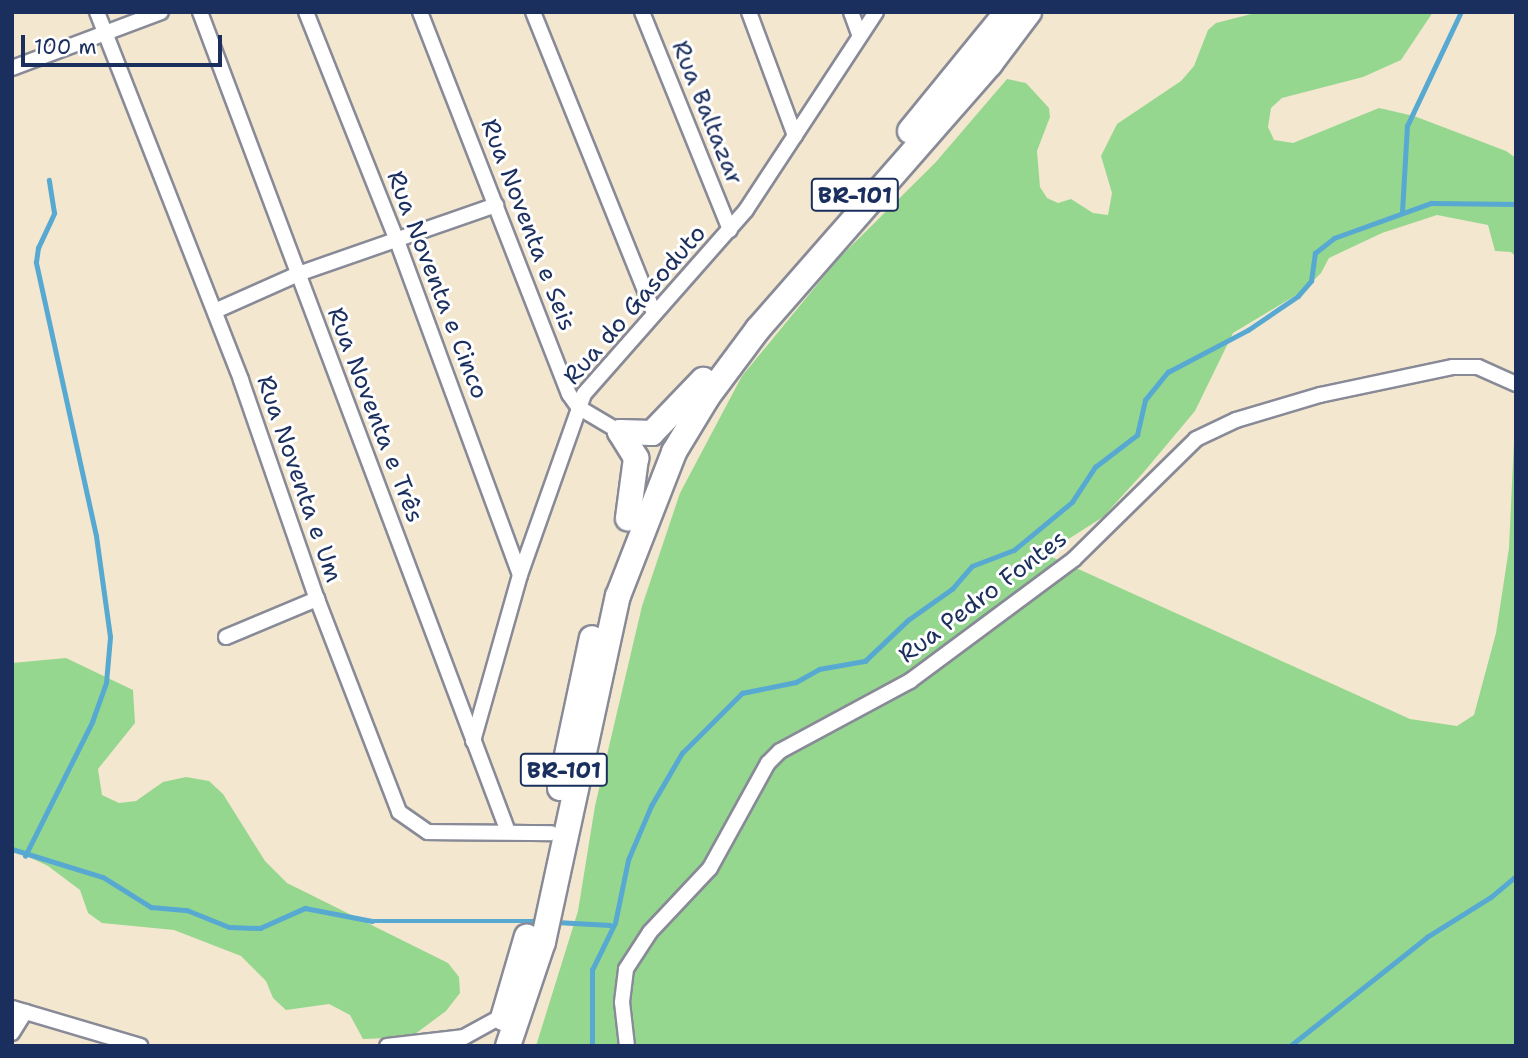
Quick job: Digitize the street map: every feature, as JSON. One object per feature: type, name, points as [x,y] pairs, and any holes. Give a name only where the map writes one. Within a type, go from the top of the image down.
[{"type":"highway","name":"BR-101","points":[[509,1035],[597,614],[628,518],[663,447],[703,380],[1007,12]]},
{"type":"highway","name":"BR-101","points":[[491,1046],[509,1035],[542,942],[618,596],[674,452],[708,396],[758,329],[990,64],[1029,12]]},
{"type":"highway","points":[[620,432],[652,433],[703,380]]},
{"type":"highway","points":[[620,432],[636,458],[628,518]]},
{"type":"street","name":"Rua Noventa e Um","points":[[97,12],[215,312],[317,599],[399,813],[428,832],[551,833]]},
{"type":"street","points":[[12,68],[161,12]]},
{"type":"street","name":"Rua Noventa e Três","points":[[200,12],[508,832]]},
{"type":"street","name":"Rua Noventa e Cinco","points":[[306,12],[396,238],[520,575]]},
{"type":"street","name":"Rua Noventa e Seis","points":[[420,12],[569,394],[578,407]]},
{"type":"street","points":[[533,12],[654,313]]},
{"type":"street","name":"Rua Baltazar","points":[[642,12],[730,230]]},
{"type":"street","points":[[749,12],[794,136]]},
{"type":"street","points":[[851,12],[859,34]]},
{"type":"street","name":"Rua do Gasoduto","points":[[473,741],[520,575],[578,407],[591,383],[730,230],[876,12]]},
{"type":"street","points":[[215,312],[298,274],[496,205]]},
{"type":"street","name":"Rua Pedro Fontes","points":[[627,1046],[622,1002],[626,969],[650,932],[717,858],[768,763],[780,751],[910,681],[1074,559],[1196,439],[1236,420],[1320,395],[1454,366],[1478,367],[1516,384]]},
{"type":"street","points":[[578,407],[620,432]]},
{"type":"street","points":[[226,637],[317,599]]},
{"type":"street","points":[[12,1033],[19,1010],[133,1045]]},
{"type":"street","points":[[387,1046],[428,1045],[464,1037],[509,1035]]},
{"type":"green space","points":[[1259,12],[1433,12],[1401,60],[1363,77],[1282,98],[1271,108],[1268,127],[1274,140],[1293,143],[1379,108],[1414,116],[1506,151],[1516,158],[1516,257],[1511,252],[1495,251],[1488,225],[1437,215],[1382,233],[1329,258],[1321,273],[1303,291],[1233,333],[1195,411],[1143,473],[1103,517],[1045,554],[1410,719],[1457,726],[1474,715],[1496,633],[1509,548],[1516,398],[1516,1046],[536,1046],[578,911],[595,806],[642,606],[680,493],[742,376],[839,258],[935,163],[1007,79],[1026,83],[1049,108],[1050,117],[1037,151],[1040,187],[1047,198],[1058,203],[1071,199],[1093,213],[1108,215],[1112,193],[1101,156],[1117,124],[1181,81],[1194,66],[1208,30],[1216,23]]},
{"type":"green space","points":[[66,658],[133,690],[135,723],[98,769],[102,795],[119,803],[136,801],[163,782],[186,777],[209,781],[223,794],[265,861],[287,883],[448,963],[459,977],[460,993],[446,1011],[411,1037],[363,1039],[350,1015],[329,1004],[286,1010],[273,998],[266,981],[241,956],[174,930],[102,923],[88,913],[80,890],[48,866],[12,849],[12,663]]},
{"type":"waterway","points":[[1402,212],[1407,126],[1461,12]]},
{"type":"waterway","points":[[25,856],[92,722],[106,683],[110,637],[96,536],[36,262],[38,248],[54,213],[49,180]]},
{"type":"waterway","points":[[592,1046],[592,970],[615,923],[628,860],[651,806],[682,753],[742,693],[796,682],[819,669],[865,661],[908,620],[952,589],[972,566],[1014,550],[1072,502],[1095,467],[1137,435],[1145,400],[1168,372],[1248,330],[1298,296],[1311,281],[1315,253],[1334,238],[1431,203],[1516,204]]},
{"type":"waterway","points":[[12,849],[103,877],[151,907],[187,910],[229,927],[260,928],[305,908],[372,921],[540,921]]},
{"type":"waterway","points":[[1290,1046],[1427,937],[1491,897],[1516,876]]},
{"type":"waterway","points":[[556,922],[610,925]]}]
